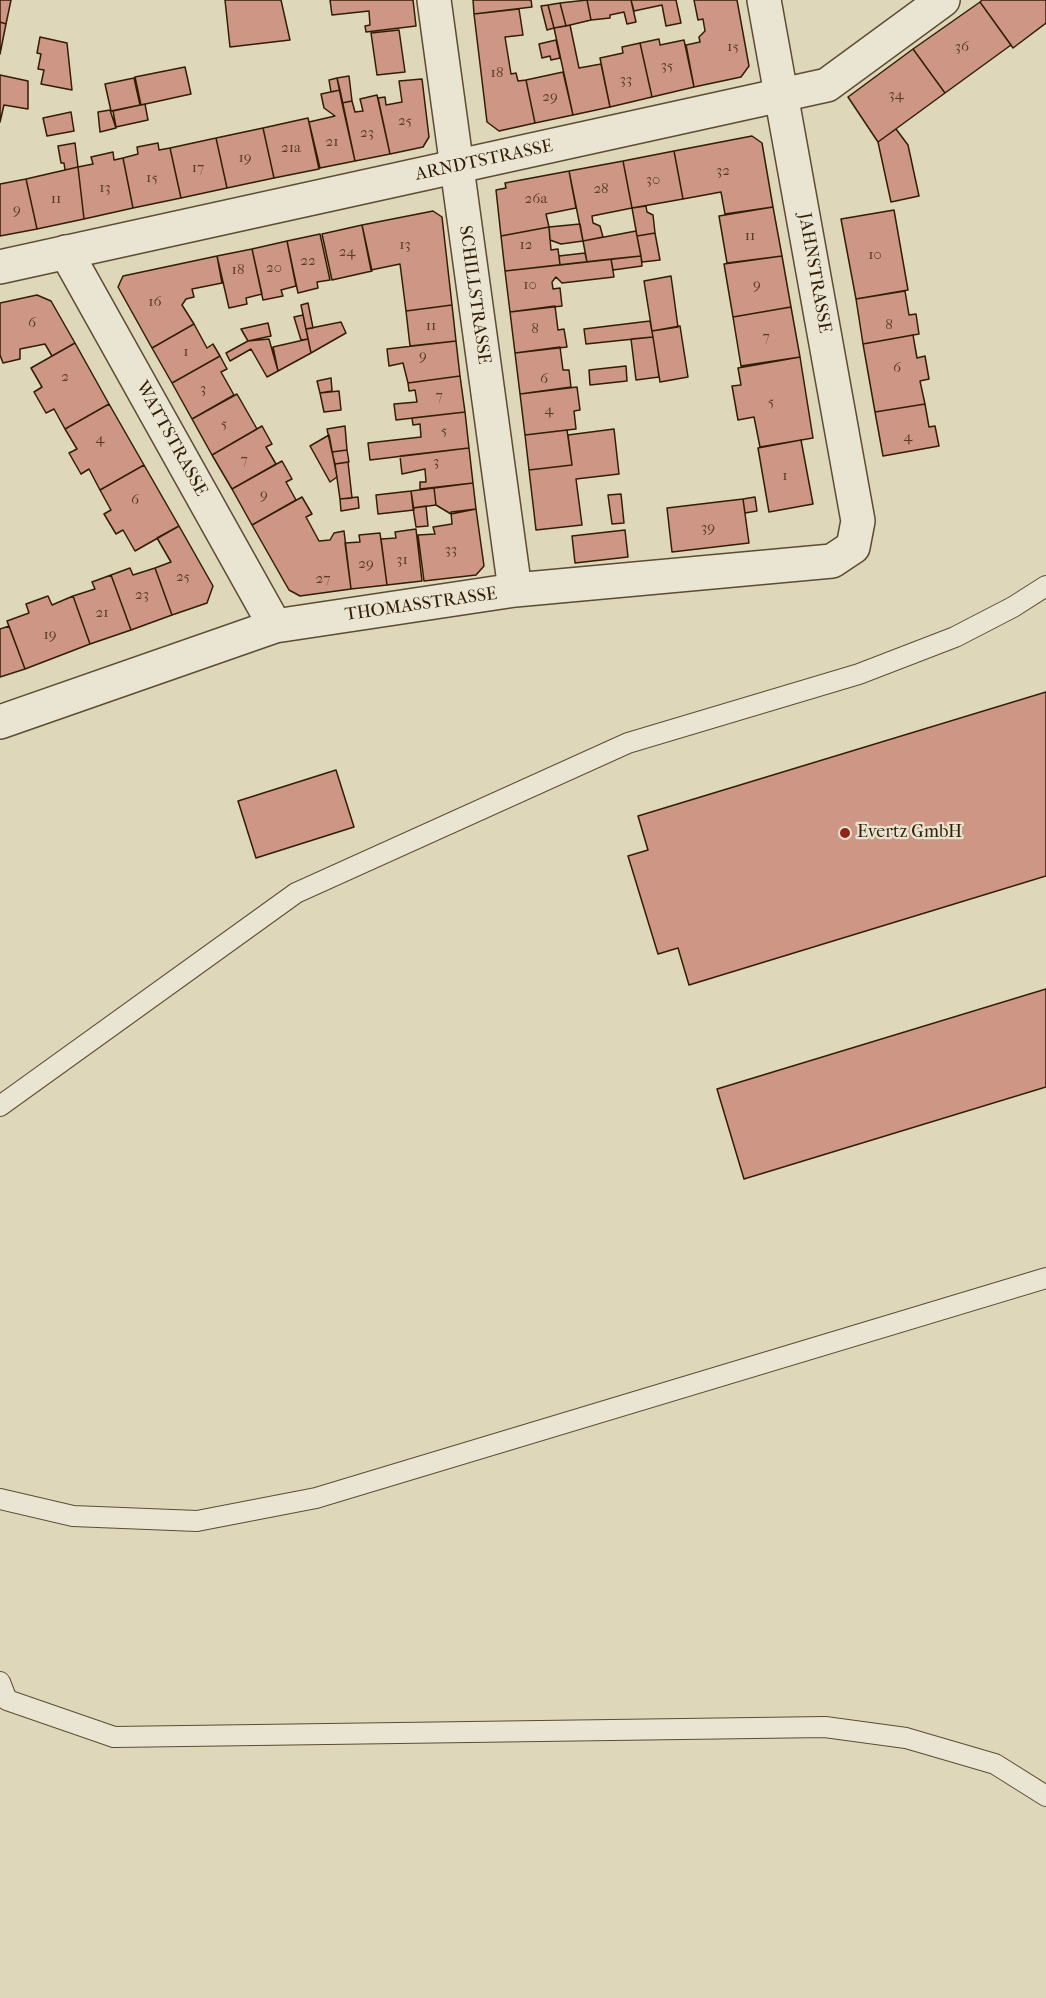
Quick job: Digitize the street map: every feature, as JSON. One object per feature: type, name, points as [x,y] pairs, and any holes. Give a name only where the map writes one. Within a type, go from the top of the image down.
[{"type":"street","name":"SCHILLSTRASSE","points":[[434,0],[515,590]]},
{"type":"street","name":"JAHNSTRASSE","points":[[764,0],[858,521],[853,547]]},
{"type":"street","name":"ARNDTSTRASSE","points":[[0,267],[781,97],[827,85],[943,0]]},
{"type":"street","name":"WATTSTRASSE","points":[[66,252],[275,626]]},
{"type":"street","name":"THOMASSTRASSE","points":[[0,722],[275,626],[515,590],[832,561],[853,547]]},
{"type":"lane","points":[[0,1106],[296,893],[628,743],[860,674],[955,637],[1013,607],[1046,585]]},
{"type":"lane","points":[[0,1499],[74,1516],[197,1521],[316,1498],[1046,1278]]},
{"type":"lane","points":[[0,1682],[7,1700],[114,1737],[825,1727],[906,1738],[995,1764],[1046,1796]]},
{"type":"building","points":[[0,0],[11,0],[6,24],[0,22]]},
{"type":"building","points":[[225,0],[281,0],[290,40],[230,47]]},
{"type":"building","points":[[330,0],[413,0],[416,26],[366,32],[365,26],[370,25],[369,11],[332,15]]},
{"type":"building","points":[[473,0],[531,0],[532,7],[474,14]]},
{"type":"building","points":[[587,0],[591,20],[566,26],[560,3]]},
{"type":"building","points":[[587,0],[631,0],[636,22],[627,24],[624,12],[610,15],[610,18],[591,20]]},
{"type":"building","points":[[631,0],[676,0],[681,23],[666,26],[662,5],[634,11]]},
{"type":"building","points":[[694,0],[737,0],[749,66],[741,77],[694,87],[686,45],[700,42],[699,37],[705,31],[703,19],[698,20]]},
{"type":"building","points":[[982,0],[1046,0],[1046,23],[1013,48],[980,2]]},
{"type":"building","points":[[980,2],[1011,45],[945,93],[913,49]]},
{"type":"building","points":[[560,3],[566,26],[554,28],[548,5]]},
{"type":"building","points":[[548,5],[554,28],[547,30],[541,6]]},
{"type":"building","points":[[519,9],[523,35],[505,37],[511,74],[516,73],[518,81],[526,80],[535,123],[499,131],[487,122],[474,14]]},
{"type":"building","points":[[0,22],[6,24],[0,54]]},
{"type":"building","points":[[570,25],[579,68],[601,64],[610,107],[573,115],[554,28]]},
{"type":"building","points":[[399,30],[405,72],[377,75],[371,33]]},
{"type":"building","points":[[40,37],[67,43],[72,90],[41,84],[44,70],[38,69],[41,54],[37,53]]},
{"type":"building","points":[[659,39],[660,45],[684,40],[694,87],[652,97],[640,43]]},
{"type":"building","points":[[556,40],[560,58],[551,60],[550,56],[542,58],[539,44]]},
{"type":"building","points":[[640,43],[652,97],[610,107],[600,58],[623,53],[622,47]]},
{"type":"building","points":[[913,49],[945,93],[878,142],[848,97]]},
{"type":"building","points":[[185,67],[191,94],[141,105],[135,77]]},
{"type":"building","points":[[563,72],[573,115],[535,123],[526,80]]},
{"type":"building","points":[[0,75],[28,81],[28,109],[4,105],[0,122]]},
{"type":"building","points":[[349,76],[352,101],[342,103],[337,78]]},
{"type":"building","points":[[134,78],[140,105],[111,111],[105,84]]},
{"type":"building","points":[[337,78],[340,90],[331,92],[329,80]]},
{"type":"building","points":[[422,79],[429,137],[423,147],[390,154],[378,98],[385,97],[386,105],[402,102],[399,81]]},
{"type":"building","points":[[340,90],[355,161],[320,168],[309,122],[335,116],[324,108],[321,94]]},
{"type":"building","points":[[377,95],[390,154],[355,161],[342,103],[352,101],[355,112],[363,111],[360,99]]},
{"type":"building","points":[[145,104],[148,120],[116,127],[113,111]]},
{"type":"building","points":[[110,110],[116,128],[100,132],[98,112]]},
{"type":"building","points":[[71,112],[74,131],[47,136],[43,118]]},
{"type":"building","points":[[308,118],[319,169],[274,178],[263,128]]},
{"type":"building","points":[[263,128],[274,178],[227,188],[216,138]]},
{"type":"building","points":[[896,129],[908,145],[919,196],[891,202],[878,142]]},
{"type":"building","points":[[752,136],[762,143],[773,207],[725,214],[721,192],[683,199],[674,151]]},
{"type":"building","points":[[216,138],[227,188],[181,198],[170,148]]},
{"type":"building","points":[[75,143],[78,167],[65,170],[64,163],[61,163],[58,146]]},
{"type":"building","points":[[158,143],[159,150],[170,148],[181,198],[133,208],[123,158],[138,154],[137,147]]},
{"type":"building","points":[[674,151],[683,199],[632,208],[623,161]]},
{"type":"building","points":[[113,152],[114,160],[123,158],[133,208],[84,219],[78,167],[93,164],[91,157]]},
{"type":"building","points":[[623,161],[632,208],[592,216],[593,223],[600,226],[603,237],[583,241],[569,171]]},
{"type":"building","points":[[78,167],[84,219],[37,229],[26,179]]},
{"type":"building","points":[[569,171],[576,208],[546,214],[549,227],[501,236],[496,190],[506,188],[505,183]]},
{"type":"building","points":[[26,179],[37,229],[0,236],[0,184]]},
{"type":"building","points":[[646,206],[647,212],[653,215],[655,233],[637,236],[632,208]]},
{"type":"building","points":[[773,207],[782,256],[727,263],[719,216]]},
{"type":"building","points":[[894,210],[908,290],[856,299],[841,219]]},
{"type":"building","points":[[433,211],[442,217],[452,305],[406,311],[400,264],[371,270],[362,225]]},
{"type":"building","points":[[580,224],[583,241],[561,244],[550,240],[549,227]]},
{"type":"building","points":[[362,225],[372,271],[332,280],[322,234]]},
{"type":"building","points":[[549,227],[551,250],[558,249],[560,265],[505,271],[501,236]]},
{"type":"building","points":[[636,231],[641,256],[587,262],[583,241]]},
{"type":"building","points":[[655,233],[660,260],[642,262],[637,236]]},
{"type":"building","points":[[320,234],[330,280],[317,282],[318,288],[298,293],[287,241]]},
{"type":"building","points":[[287,241],[296,286],[281,290],[283,296],[263,300],[252,249]]},
{"type":"building","points":[[252,249],[262,294],[246,298],[247,304],[229,308],[217,256]]},
{"type":"building","points":[[585,253],[587,262],[560,265],[559,256]]},
{"type":"building","points":[[217,256],[222,283],[192,289],[194,297],[186,299],[182,305],[194,324],[152,348],[118,287],[123,276]]},
{"type":"building","points":[[641,256],[642,266],[613,270],[611,259]]},
{"type":"building","points":[[782,256],[791,307],[733,317],[724,264]]},
{"type":"building","points":[[611,259],[614,277],[562,283],[556,277],[552,282],[553,289],[560,288],[562,306],[510,312],[505,271]]},
{"type":"building","points":[[671,276],[678,327],[652,331],[644,281]]},
{"type":"building","points":[[905,291],[909,315],[916,314],[919,334],[863,344],[856,299]]},
{"type":"building","points":[[37,295],[51,301],[75,343],[52,356],[45,344],[20,349],[20,359],[3,363],[0,355],[0,303]]},
{"type":"building","points":[[308,303],[313,328],[306,329],[301,305]]},
{"type":"building","points":[[452,305],[456,341],[410,346],[406,311]]},
{"type":"building","points":[[555,306],[558,330],[564,329],[567,347],[515,353],[510,312]]},
{"type":"building","points":[[791,307],[800,357],[741,366],[733,317]]},
{"type":"building","points":[[303,315],[308,339],[301,340],[294,317]]},
{"type":"building","points":[[650,321],[653,337],[586,344],[584,329]]},
{"type":"building","points":[[341,322],[346,333],[311,353],[306,329]]},
{"type":"building","points":[[268,323],[271,336],[248,341],[241,329]]},
{"type":"building","points":[[194,324],[207,348],[213,344],[220,356],[172,383],[152,348]]},
{"type":"building","points":[[680,326],[688,377],[660,382],[652,331]]},
{"type":"building","points":[[913,335],[917,358],[925,356],[929,379],[920,381],[925,404],[875,412],[863,344]]},
{"type":"building","points":[[653,337],[659,377],[636,380],[631,339]]},
{"type":"building","points":[[269,339],[278,371],[267,377],[251,349],[230,361],[226,353],[248,341]]},
{"type":"building","points":[[308,339],[311,353],[278,371],[273,347]]},
{"type":"building","points":[[456,341],[460,376],[408,383],[403,363],[389,366],[387,349]]},
{"type":"building","points":[[75,343],[109,404],[65,429],[54,409],[46,413],[34,392],[42,387],[31,368]]},
{"type":"building","points":[[560,347],[563,370],[569,370],[571,387],[520,394],[515,353]]},
{"type":"building","points":[[220,356],[227,369],[221,372],[234,395],[192,419],[172,383]]},
{"type":"building","points":[[800,357],[813,438],[760,447],[754,417],[738,420],[732,386],[741,385],[738,368]]},
{"type":"building","points":[[626,366],[627,381],[590,385],[589,370]]},
{"type":"building","points":[[460,376],[465,412],[396,420],[394,404],[417,402],[415,390],[409,391],[408,383]]},
{"type":"building","points":[[331,378],[332,391],[320,393],[317,381]]},
{"type":"building","points":[[577,387],[580,410],[574,411],[576,429],[525,435],[520,394]]},
{"type":"building","points":[[339,391],[341,410],[324,412],[320,393]]},
{"type":"building","points":[[237,394],[257,429],[212,455],[192,419]]},
{"type":"building","points":[[109,404],[144,465],[100,490],[89,469],[81,474],[69,453],[77,449],[65,429]]},
{"type":"building","points":[[925,404],[929,427],[935,426],[939,446],[883,456],[875,412]]},
{"type":"building","points":[[465,412],[469,448],[370,460],[368,443],[421,437],[420,424],[413,425],[412,418]]},
{"type":"building","points":[[262,426],[272,444],[266,447],[276,464],[232,489],[212,455]]},
{"type":"building","points":[[345,426],[347,450],[332,452],[327,429]]},
{"type":"building","points":[[614,429],[619,474],[576,479],[582,525],[536,530],[529,470],[572,465],[568,435]]},
{"type":"building","points":[[567,430],[572,465],[529,470],[525,435]]},
{"type":"building","points":[[329,435],[337,477],[330,482],[310,446]]},
{"type":"building","points":[[801,440],[813,504],[769,512],[758,448]]},
{"type":"building","points":[[469,448],[473,483],[420,489],[420,482],[426,482],[425,469],[402,474],[400,456]]},
{"type":"building","points":[[347,450],[349,462],[335,464],[332,452]]},
{"type":"building","points":[[282,461],[292,479],[286,482],[296,500],[252,525],[232,489]]},
{"type":"building","points":[[348,462],[352,498],[340,499],[335,464]]},
{"type":"building","points":[[144,465],[179,526],[135,551],[123,530],[116,534],[104,514],[111,510],[100,490]]},
{"type":"building","points":[[473,483],[476,509],[451,514],[436,505],[434,488]]},
{"type":"building","points":[[434,488],[436,505],[413,508],[411,491]]},
{"type":"building","points":[[411,491],[414,510],[378,514],[376,495]]},
{"type":"building","points":[[621,494],[624,523],[612,524],[608,495]]},
{"type":"building","points":[[302,497],[312,514],[306,517],[319,541],[330,540],[334,533],[344,531],[351,589],[300,596],[289,590],[252,525]]},
{"type":"building","points":[[358,497],[359,508],[341,511],[340,499]]},
{"type":"building","points":[[755,497],[757,511],[745,513],[743,499]]},
{"type":"building","points":[[743,499],[749,543],[672,552],[667,508]]},
{"type":"building","points":[[426,506],[428,526],[416,527],[413,508]]},
{"type":"building","points":[[476,509],[484,566],[476,575],[424,581],[418,535],[435,534],[433,527],[452,524],[451,512]]},
{"type":"building","points":[[179,526],[213,586],[207,603],[172,615],[155,568],[171,562],[157,538]]},
{"type":"building","points":[[416,529],[422,581],[387,585],[381,539],[396,538],[395,532]]},
{"type":"building","points":[[625,530],[628,557],[575,563],[572,536]]},
{"type":"building","points":[[380,533],[387,585],[351,589],[345,543],[360,542],[359,535]]},
{"type":"building","points":[[130,568],[133,575],[155,568],[172,615],[131,630],[111,575]]},
{"type":"building","points":[[111,575],[131,630],[90,644],[73,596],[95,589],[92,582]]},
{"type":"building","points":[[48,596],[52,605],[73,596],[90,644],[25,669],[7,621],[29,613],[26,604]]},
{"type":"building","points":[[9,626],[25,669],[0,677],[0,629]]},
{"type":"building","name":"Evertz GmbH","points":[[1046,692],[1046,876],[689,985],[678,948],[658,954],[628,856],[648,850],[638,816]]},
{"type":"building","points":[[336,770],[354,827],[256,858],[238,801]]},
{"type":"building","points":[[1046,989],[1046,1087],[744,1179],[717,1089]]},
{"type":"place","name":"Evertz GmbH","points":[[845,833]]}]
